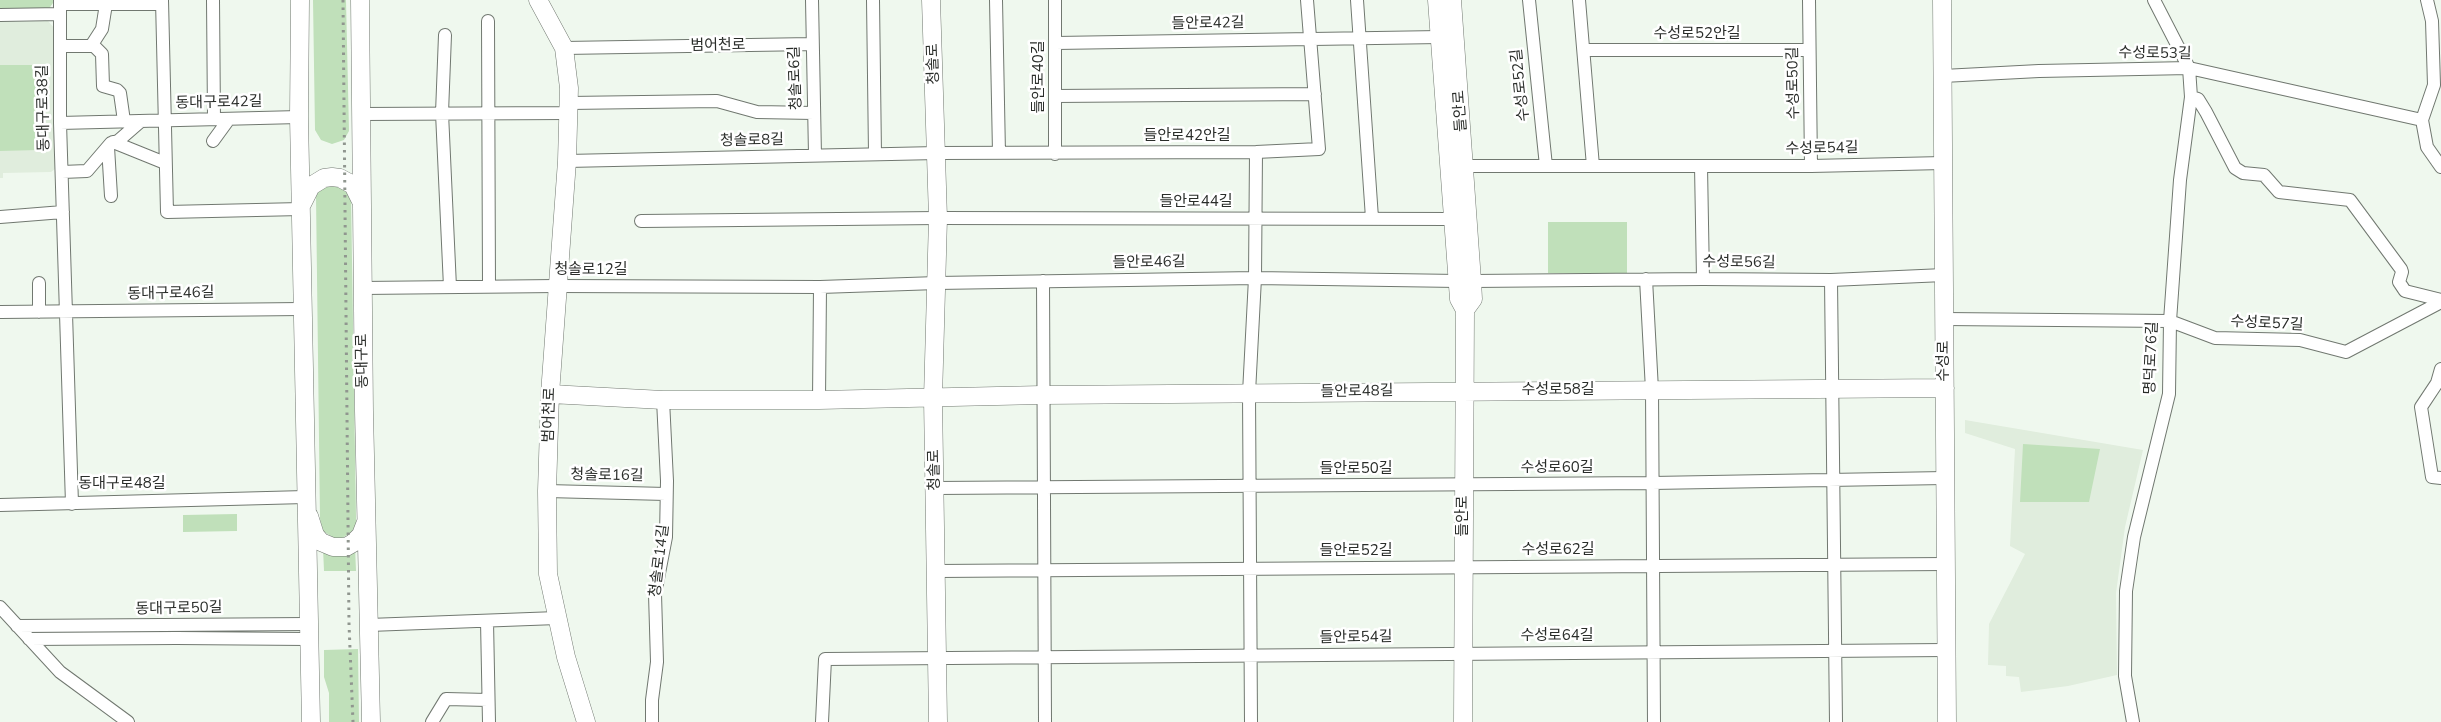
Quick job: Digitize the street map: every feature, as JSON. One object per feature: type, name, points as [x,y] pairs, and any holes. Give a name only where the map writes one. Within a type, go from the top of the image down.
[{"type":"main road","points":[[300,0],[299,117],[305,499],[311,722]]},
{"type":"main road","name":"동대구로","points":[[360,0],[362,288],[372,722]]},
{"type":"main road","name":"범어천로","points":[[538,0],[564,48],[569,108],[568,161],[550,394],[547,491],[548,574],[566,657],[586,722]]},
{"type":"main road","name":"청솔로","points":[[931,0],[938,218],[933,398],[938,722]]},
{"type":"main road","name":"들안로","points":[[1437,0],[1454,219],[1465,281],[1473,299],[1465,310],[1462,566],[1463,722]]},
{"type":"main road","name":"들안로","points":[[1452,0],[1465,166],[1465,281]]},
{"type":"main road","name":"수성로","points":[[1942,0],[1947,722]]},
{"type":"main road","points":[[301,208],[311,186],[324,178],[332,177],[340,178],[353,186],[358,191],[362,206]]},
{"type":"main road","name":"수성로58길","points":[[1465,390],[1944,388]]},
{"type":"main road","name":"들안로48길","points":[[933,398],[1042,394],[1465,390]]},
{"type":"main road","points":[[550,394],[663,400],[933,398]]},
{"type":"main road","points":[[305,499],[315,535],[321,542],[333,547],[346,546],[357,540],[365,528],[368,516]]},
{"type":"street","points":[[213,0],[214,119]]},
{"type":"street","name":"청솔로6길","points":[[812,0],[815,156]]},
{"type":"street","points":[[874,0],[875,154]]},
{"type":"street","points":[[996,0],[999,154]]},
{"type":"street","name":"들안로40길","points":[[1055,0],[1055,154]]},
{"type":"street","points":[[1307,0],[1311,39]]},
{"type":"street","points":[[1357,0],[1372,218]]},
{"type":"street","name":"수성로52길","points":[[1529,0],[1546,166]]},
{"type":"street","points":[[1579,0],[1593,166]]},
{"type":"street","name":"수성로50길","points":[[1809,0],[1811,166]]},
{"type":"street","name":"명덕로76길","points":[[2133,722],[2125,676],[2126,591],[2134,537],[2169,394],[2170,322],[2180,180],[2191,97],[2189,68],[2154,0]]},
{"type":"street","points":[[2427,0],[2432,21],[2434,85],[2422,120],[2428,147],[2441,167]]},
{"type":"street","points":[[0,15],[60,6],[162,2],[166,212],[301,208]]},
{"type":"street","points":[[91,46],[102,29],[110,3]]},
{"type":"street","name":"동대구로38길","points":[[60,6],[60,123],[66,309]]},
{"type":"street","points":[[488,21],[489,286]]},
{"type":"street","points":[[444,35],[442,113],[450,287]]},
{"type":"street","name":"들안로42길","points":[[1056,43],[1440,37]]},
{"type":"street","name":"들안로42안길","points":[[937,153],[1256,152],[1319,149],[1311,39]]},
{"type":"street","name":"범어천로","points":[[564,48],[812,44]]},
{"type":"street","points":[[60,46],[91,46],[102,54],[103,86],[117,90],[120,93],[124,121]]},
{"type":"street","name":"수성로52안길","points":[[1584,50],[1809,50]]},
{"type":"street","name":"수성로53길","points":[[1943,76],[2039,71],[2189,68],[2422,120]]},
{"type":"street","points":[[1055,96],[1315,94]]},
{"type":"street","points":[[2191,97],[2198,99],[2235,168],[2243,173],[2264,175],[2279,192],[2350,200],[2401,269],[2399,282],[2405,291],[2441,301]]},
{"type":"street","points":[[361,114],[488,112],[717,101],[757,112],[814,113]]},
{"type":"street","name":"동대구로42길","points":[[60,123],[299,117]]},
{"type":"street","points":[[213,141],[229,119]]},
{"type":"street","points":[[62,172],[87,171],[110,145],[118,141],[140,121]]},
{"type":"street","points":[[110,145],[165,163]]},
{"type":"street","points":[[110,145],[111,196]]},
{"type":"street","points":[[1251,722],[1249,393],[1255,278],[1256,152]]},
{"type":"street","name":"청솔로8길","points":[[568,161],[937,153]]},
{"type":"street","name":"수성로54길","points":[[1465,166],[1811,166],[1943,163]]},
{"type":"street","points":[[1701,166],[1703,279]]},
{"type":"street","points":[[0,216],[63,212]]},
{"type":"street","points":[[641,221],[938,218]]},
{"type":"street","name":"들안로44길","points":[[938,218],[1454,219]]},
{"type":"street","name":"수성로56길","points":[[1465,281],[1646,279],[1831,280],[1944,275]]},
{"type":"street","name":"들안로46길","points":[[937,283],[1255,278],[1465,281]]},
{"type":"street","points":[[1646,279],[1652,390],[1654,722]]},
{"type":"street","points":[[1831,280],[1836,722]]},
{"type":"street","points":[[1043,281],[1042,394],[1045,722]]},
{"type":"street","points":[[39,283],[39,312]]},
{"type":"street","name":"청솔로12길","points":[[362,288],[489,286],[820,287],[937,283]]},
{"type":"street","points":[[819,400],[820,287]]},
{"type":"street","name":"수성로57길","points":[[1944,319],[2170,322],[2215,338],[2300,340],[2346,352],[2441,301]]},
{"type":"street","name":"동대구로46길","points":[[0,312],[39,312],[66,309],[302,309]]},
{"type":"street","name":"동대구로48길","points":[[66,309],[72,504],[305,499]]},
{"type":"street","points":[[2441,369],[2437,383],[2421,407],[2432,477],[2441,478]]},
{"type":"street","name":"청솔로14길","points":[[652,722],[652,700],[657,662],[655,594],[665,545],[666,494],[663,400]]},
{"type":"street","name":"수성로60길","points":[[1463,484],[1834,481],[1945,478]]},
{"type":"street","name":"들안로50길","points":[[935,488],[1463,484]]},
{"type":"street","name":"청솔로16길","points":[[547,491],[666,494]]},
{"type":"street","points":[[0,505],[72,504]]},
{"type":"street","name":"수성로62길","points":[[1462,566],[1653,567],[1946,564]]},
{"type":"street","name":"들안로52길","points":[[937,571],[1462,566]]},
{"type":"street","points":[[0,607],[60,672],[128,722]]},
{"type":"street","points":[[369,625],[557,618]]},
{"type":"street","points":[[487,621],[488,722]]},
{"type":"street","name":"동대구로50길","points":[[15,625],[308,632]]},
{"type":"street","points":[[50,625],[47,634],[52,639]]},
{"type":"street","name":"동대구로50길","points":[[29,639],[308,632]]},
{"type":"street","name":"수성로64길","points":[[1462,653],[1946,650]]},
{"type":"street","name":"들안로54길","points":[[822,722],[825,659],[1462,653]]},
{"type":"street","points":[[432,722],[449,693],[488,700]]},
{"type":"shaded area","points":[[48,21],[55,29],[55,169],[51,172],[3,173],[3,178],[0,178],[0,22]]},
{"type":"shaded area","points":[[1965,420],[2143,450],[2125,527],[2116,593],[2117,675],[2068,686],[2021,692],[2019,677],[2006,676],[2006,666],[1988,665],[1989,624],[2025,554],[2010,546],[2015,449],[1965,433]]},
{"type":"green space","points":[[0,0],[53,0],[53,3],[48,10],[0,11]]},
{"type":"green space","points":[[313,0],[346,0],[349,131],[344,140],[332,144],[321,140],[315,130]]},
{"type":"green space","points":[[0,65],[37,65],[38,150],[0,151]]},
{"type":"green space","points":[[339,182],[351,196],[356,525],[352,532],[342,538],[334,538],[323,531],[320,519],[316,196],[320,187]]},
{"type":"green space","points":[[1548,222],[1627,222],[1627,273],[1548,273]]},
{"type":"green space","points":[[2023,444],[2100,449],[2089,502],[2020,502]]},
{"type":"green space","points":[[237,514],[237,531],[183,532],[183,515]]},
{"type":"green space","points":[[355,546],[356,571],[324,571],[323,548]]},
{"type":"green space","points":[[358,649],[359,722],[329,722],[329,693],[324,677],[324,650]]},
{"type":"railway","points":[[343,0],[349,624],[353,722]]}]
